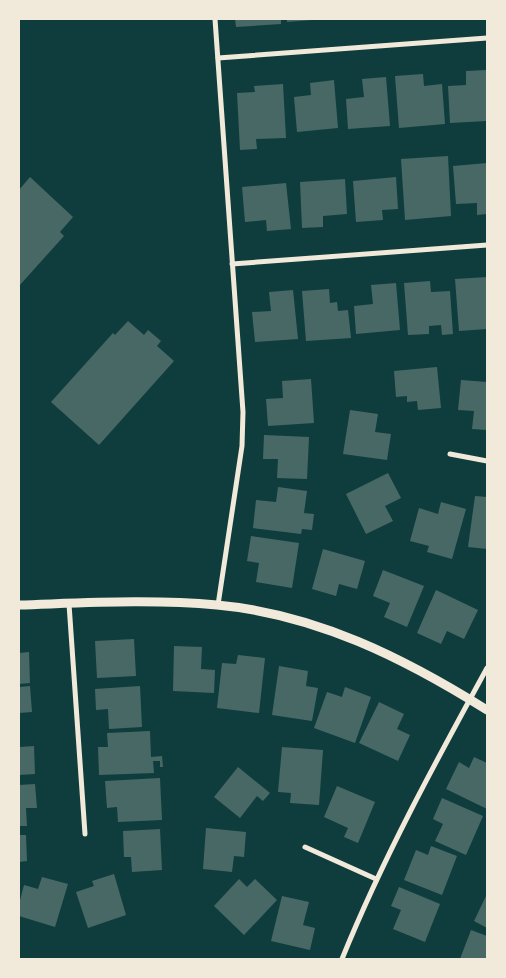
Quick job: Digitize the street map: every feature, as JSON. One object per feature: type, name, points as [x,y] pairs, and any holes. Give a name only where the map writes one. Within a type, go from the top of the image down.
[{"type":"street","points":[[215,19],[243,412],[242,446],[218,605]]},
{"type":"street","points":[[218,58],[487,38]]},
{"type":"street","points":[[232,264],[487,245]]},
{"type":"street","points":[[450,454],[487,461]]},
{"type":"street","points":[[19,605],[168,602],[218,605],[293,620],[357,640],[410,664],[487,710]]},
{"type":"street","points":[[69,604],[85,834]]},
{"type":"street","points":[[342,959],[376,879],[414,802],[487,668]]},
{"type":"street","points":[[305,846],[376,879]]},
{"type":"building","points":[[235,19],[281,19],[281,24],[236,27]]},
{"type":"building","points":[[287,19],[312,19],[312,20],[287,22]]},
{"type":"building","points":[[487,70],[487,121],[450,123],[448,86],[466,85],[466,71]]},
{"type":"building","points":[[423,74],[424,86],[442,84],[445,124],[399,128],[395,76]]},
{"type":"building","points":[[386,77],[390,126],[348,129],[346,99],[364,97],[362,79]]},
{"type":"building","points":[[334,80],[338,128],[297,132],[294,97],[311,95],[310,83]]},
{"type":"building","points":[[283,84],[286,138],[256,139],[257,149],[240,150],[237,93],[255,92],[254,86]]},
{"type":"building","points":[[448,156],[451,216],[405,220],[401,159]]},
{"type":"building","points":[[487,163],[487,214],[477,215],[477,203],[456,204],[453,166]]},
{"type":"building","points":[[30,177],[73,217],[60,232],[64,236],[19,286],[19,190]]},
{"type":"building","points":[[396,177],[398,209],[382,210],[383,220],[356,222],[353,181]]},
{"type":"building","points":[[345,179],[347,214],[323,216],[323,227],[302,228],[300,182]]},
{"type":"building","points":[[286,183],[291,229],[267,231],[266,220],[245,222],[242,187]]},
{"type":"building","points":[[487,277],[487,329],[459,331],[455,279]]},
{"type":"building","points":[[430,281],[431,292],[450,291],[453,334],[442,335],[441,325],[429,326],[429,334],[408,335],[404,283]]},
{"type":"building","points":[[396,283],[400,330],[356,334],[354,306],[373,304],[371,285]]},
{"type":"building","points":[[329,289],[330,303],[337,302],[338,311],[348,310],[351,338],[306,341],[302,291]]},
{"type":"building","points":[[293,290],[298,339],[255,342],[252,312],[271,311],[269,292]]},
{"type":"building","points":[[128,321],[144,335],[148,330],[161,341],[157,346],[174,361],[99,445],[51,402],[113,333],[115,335]]},
{"type":"building","points":[[437,367],[441,408],[418,410],[417,401],[407,402],[407,396],[396,397],[394,371]]},
{"type":"building","points":[[311,379],[314,423],[268,426],[266,399],[283,398],[282,381]]},
{"type":"building","points":[[461,380],[487,382],[487,430],[472,429],[474,411],[458,410]]},
{"type":"building","points":[[350,410],[378,414],[375,432],[391,434],[387,460],[343,454]]},
{"type":"building","points":[[264,435],[309,437],[307,479],[277,478],[278,459],[263,459]]},
{"type":"building","points":[[388,473],[401,498],[385,506],[393,521],[366,534],[346,494]]},
{"type":"building","points":[[278,487],[307,491],[304,513],[314,514],[312,530],[302,529],[301,534],[253,528],[256,500],[276,502]]},
{"type":"building","points":[[475,496],[487,497],[487,549],[468,547]]},
{"type":"building","points":[[441,502],[466,509],[452,559],[427,552],[429,546],[410,541],[419,508],[438,514]]},
{"type":"building","points":[[251,536],[299,543],[292,588],[256,582],[259,563],[247,561]]},
{"type":"building","points":[[323,549],[365,561],[357,589],[339,584],[336,596],[312,589]]},
{"type":"building","points":[[383,570],[424,586],[407,627],[384,617],[390,603],[373,596]]},
{"type":"building","points":[[436,590],[478,610],[464,639],[447,631],[441,644],[417,633]]},
{"type":"building","points":[[134,639],[136,676],[97,678],[95,641]]},
{"type":"building","points":[[174,646],[202,647],[201,669],[215,670],[214,693],[173,691]]},
{"type":"building","points":[[29,652],[30,683],[19,684],[19,653]]},
{"type":"building","points":[[238,655],[265,658],[259,713],[217,708],[222,663],[236,664]]},
{"type":"building","points":[[279,666],[308,671],[306,686],[318,688],[312,721],[272,715]]},
{"type":"building","points":[[30,686],[32,712],[19,713],[19,687]]},
{"type":"building","points":[[140,686],[142,727],[109,729],[108,709],[96,710],[95,689]]},
{"type":"building","points":[[345,687],[371,697],[355,743],[314,728],[327,692],[342,697]]},
{"type":"building","points":[[379,702],[404,714],[397,729],[410,735],[398,761],[359,743]]},
{"type":"building","points":[[150,731],[151,757],[162,756],[163,767],[160,767],[160,761],[153,761],[154,773],[99,775],[98,747],[108,747],[107,733]]},
{"type":"building","points":[[19,743],[20,747],[34,746],[35,774],[19,775]]},
{"type":"building","points":[[282,747],[323,750],[319,805],[290,803],[291,793],[278,792]]},
{"type":"building","points":[[474,757],[487,763],[487,809],[446,789],[459,762],[469,768]]},
{"type":"building","points":[[238,767],[270,793],[263,801],[257,796],[240,818],[214,797]]},
{"type":"building","points":[[160,778],[162,820],[118,822],[117,807],[107,808],[105,781]]},
{"type":"building","points":[[35,784],[37,808],[26,808],[27,826],[19,826],[19,785]]},
{"type":"building","points":[[337,786],[375,802],[358,843],[344,837],[348,828],[324,817]]},
{"type":"building","points":[[442,798],[483,816],[466,855],[435,841],[443,824],[433,819]]},
{"type":"building","points":[[206,828],[246,832],[244,857],[234,856],[232,872],[203,869]]},
{"type":"building","points":[[160,829],[162,870],[132,872],[131,857],[124,857],[123,831]]},
{"type":"building","points":[[19,835],[26,835],[27,861],[19,862]]},
{"type":"building","points":[[431,846],[457,856],[442,895],[404,880],[416,850],[428,855]]},
{"type":"building","points":[[114,874],[126,915],[88,928],[76,892],[94,886],[92,881]]},
{"type":"building","points":[[42,877],[68,884],[55,927],[19,916],[19,904],[24,885],[38,889]]},
{"type":"building","points":[[239,879],[247,887],[255,879],[277,900],[244,935],[214,906]]},
{"type":"building","points":[[399,887],[440,904],[425,942],[393,929],[401,910],[391,906]]},
{"type":"building","points":[[487,894],[487,928],[474,921]]},
{"type":"building","points":[[282,896],[309,902],[303,925],[315,928],[310,950],[271,941]]},
{"type":"building","points":[[471,930],[487,936],[487,959],[460,959]]}]
